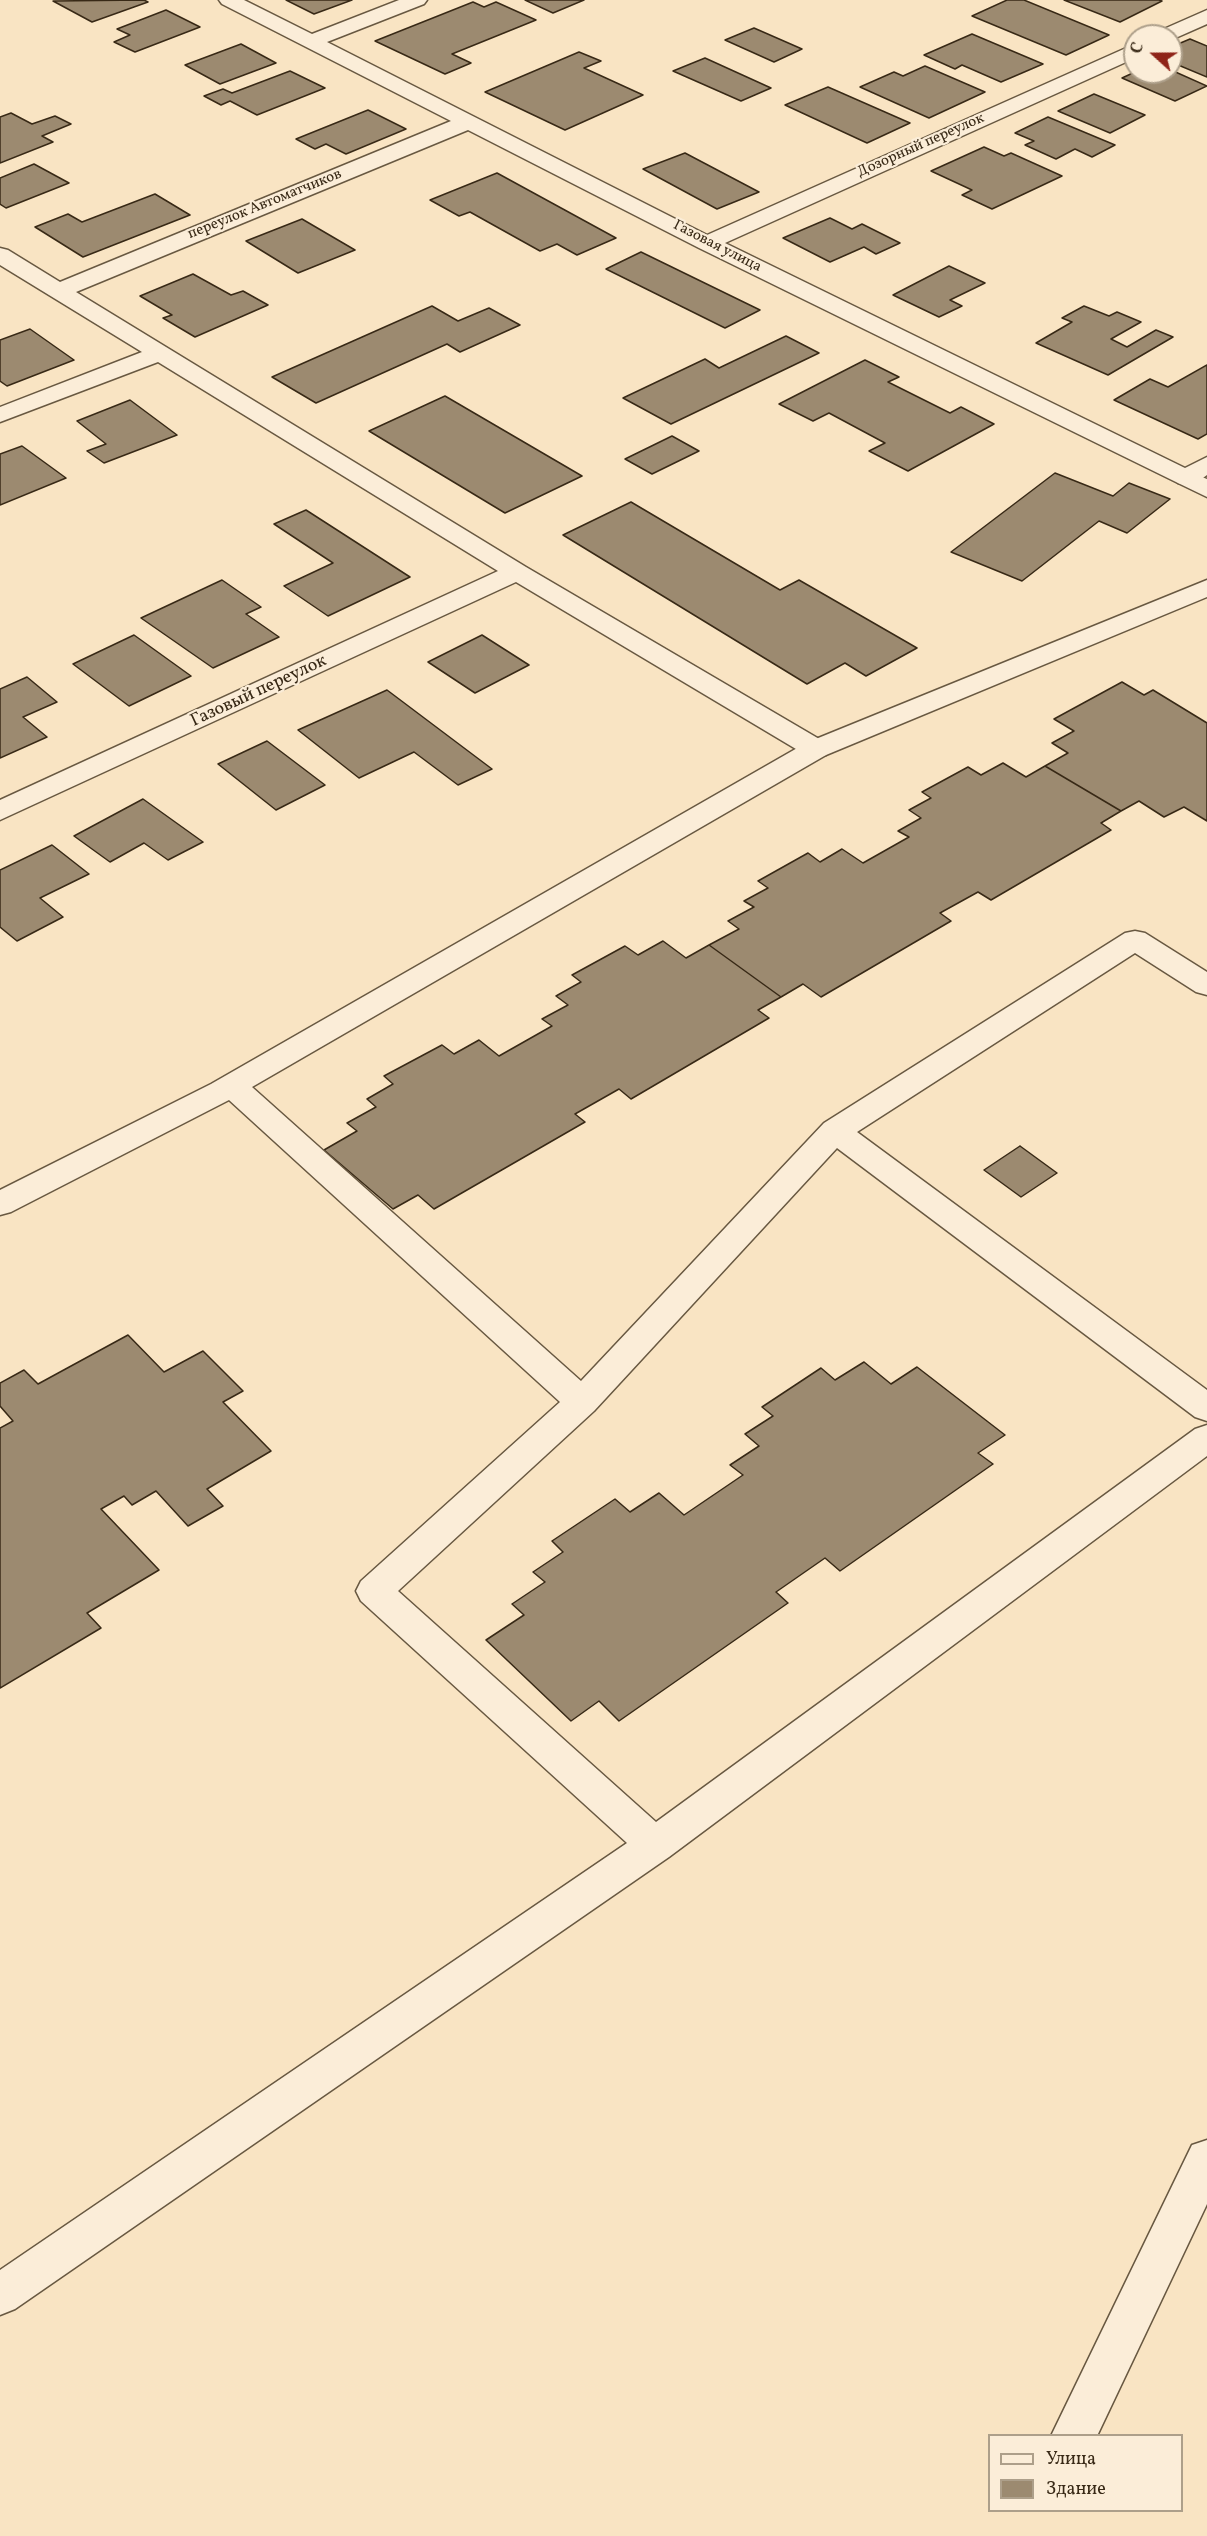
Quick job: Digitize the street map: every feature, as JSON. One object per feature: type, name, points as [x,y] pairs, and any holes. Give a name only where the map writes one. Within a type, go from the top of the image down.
[{"type":"street","name":"Газовая улица","points":[[230,0],[470,120],[707,243],[1200,477]]},
{"type":"street","points":[[312,41],[417,0]]},
{"type":"street","points":[[1183,27],[1207,16]]},
{"type":"street","name":"Дозорный переулок","points":[[707,243],[1123,55]]},
{"type":"street","name":"переулок Автоматчиков","points":[[60,290],[470,120]]},
{"type":"street","points":[[0,255],[60,290],[158,354],[517,572],[816,749]]},
{"type":"street","points":[[0,415],[158,354]]},
{"type":"street","name":"Газовый переулок","points":[[0,812],[517,572]]},
{"type":"street","points":[[0,1204],[231,1086],[816,749],[1207,588]]},
{"type":"street","points":[[655,1845],[374,1592],[582,1402],[835,1131],[1135,940],[1207,985]]},
{"type":"street","points":[[231,1086],[582,1402]]},
{"type":"street","points":[[835,1131],[1207,1408]]},
{"type":"street","points":[[1,2293],[655,1845],[1207,1438]]},
{"type":"street","points":[[1074,2434],[1207,2159]]},
{"type":"building","points":[[144,0],[148,2],[92,22],[53,1]]},
{"type":"building","points":[[286,0],[352,0],[314,14]]},
{"type":"building","points":[[525,0],[584,0],[553,13]]},
{"type":"building","points":[[1007,0],[1024,0],[1109,35],[1066,55],[972,16]]},
{"type":"building","points":[[1064,0],[1159,0],[1162,1],[1120,22]]},
{"type":"building","points":[[473,2],[484,7],[496,2],[536,20],[452,54],[471,63],[445,74],[375,41]]},
{"type":"building","points":[[166,10],[200,27],[135,52],[114,42],[130,35],[117,29]]},
{"type":"building","points":[[754,28],[802,49],[774,62],[725,40]]},
{"type":"building","points":[[972,34],[1043,64],[1001,82],[962,65],[955,69],[924,55]]},
{"type":"building","points":[[1190,39],[1207,46],[1207,77],[1183,67],[1183,42]]},
{"type":"building","points":[[241,44],[276,63],[220,84],[185,65]]},
{"type":"building","points":[[579,52],[601,61],[584,68],[643,95],[565,130],[485,92]]},
{"type":"building","points":[[705,58],[771,88],[741,101],[673,71]]},
{"type":"building","points":[[925,66],[985,92],[929,118],[860,87],[894,72],[903,76]]},
{"type":"building","points":[[290,71],[325,88],[257,115],[230,101],[221,105],[204,96],[223,89],[232,93]]},
{"type":"building","points":[[1183,75],[1207,86],[1175,101],[1136,84],[1183,84]]},
{"type":"building","points":[[828,87],[910,123],[867,143],[785,105]]},
{"type":"building","points":[[1094,94],[1145,115],[1110,133],[1058,111]]},
{"type":"building","points":[[368,110],[406,129],[346,154],[326,144],[315,149],[296,139]]},
{"type":"building","points":[[11,113],[32,124],[55,116],[71,124],[42,136],[53,142],[0,163],[0,117]]},
{"type":"building","points":[[1048,117],[1115,145],[1092,157],[1075,149],[1056,159],[1025,145],[1034,141],[1015,133]]},
{"type":"building","points":[[984,147],[1004,156],[1011,153],[1062,176],[992,209],[962,195],[972,190],[931,171]]},
{"type":"building","points":[[685,153],[759,192],[717,209],[643,169]]},
{"type":"building","points":[[34,164],[69,183],[6,208],[0,204],[0,178]]},
{"type":"building","points":[[497,173],[616,238],[577,255],[557,244],[540,251],[470,212],[459,216],[430,200]]},
{"type":"building","points":[[155,194],[190,215],[83,257],[35,227],[68,214],[82,222]]},
{"type":"building","points":[[830,218],[852,229],[862,224],[900,243],[876,254],[864,247],[830,262],[783,238]]},
{"type":"building","points":[[302,219],[355,250],[298,273],[246,241]]},
{"type":"building","points":[[641,252],[760,310],[725,328],[606,269]]},
{"type":"building","points":[[949,266],[985,283],[950,300],[962,306],[939,317],[893,295]]},
{"type":"building","points":[[193,274],[231,295],[243,291],[268,305],[195,337],[163,318],[172,315],[140,296]]},
{"type":"building","points":[[432,306],[458,321],[489,308],[520,325],[460,352],[447,344],[316,403],[272,377]]},
{"type":"building","points":[[1084,306],[1109,316],[1117,312],[1141,322],[1111,339],[1127,347],[1156,330],[1173,337],[1108,375],[1036,343],[1072,322],[1062,318]]},
{"type":"building","points":[[30,329],[74,360],[7,386],[0,381],[0,340]]},
{"type":"building","points":[[786,336],[819,353],[671,424],[623,398],[705,359],[719,368]]},
{"type":"building","points":[[865,360],[899,377],[888,382],[950,413],[961,407],[994,424],[908,471],[869,451],[885,443],[829,413],[813,421],[779,404]]},
{"type":"building","points":[[1207,365],[1207,434],[1198,439],[1114,400],[1150,379],[1168,387]]},
{"type":"building","points":[[445,396],[582,476],[505,513],[369,431]]},
{"type":"building","points":[[130,400],[177,435],[104,463],[87,451],[106,444],[77,421]]},
{"type":"building","points":[[672,436],[699,451],[652,474],[625,459]]},
{"type":"building","points":[[22,446],[66,478],[0,505],[0,454]]},
{"type":"building","points":[[1055,473],[1113,496],[1129,483],[1170,499],[1127,533],[1099,521],[1022,581],[951,552]]},
{"type":"building","points":[[631,502],[780,590],[799,580],[917,648],[866,676],[845,663],[807,684],[563,535]]},
{"type":"building","points":[[306,510],[410,577],[328,616],[284,586],[333,563],[274,524]]},
{"type":"building","points":[[222,580],[261,607],[246,614],[279,637],[213,668],[141,618]]},
{"type":"building","points":[[134,635],[191,676],[129,706],[73,664]]},
{"type":"building","points":[[482,635],[529,665],[475,693],[428,662]]},
{"type":"building","points":[[27,677],[57,702],[23,717],[47,737],[0,758],[0,689]]},
{"type":"building","points":[[1122,682],[1144,695],[1153,690],[1207,723],[1207,821],[1184,807],[1164,817],[1139,801],[1121,811],[1045,766],[1068,753],[1052,743],[1074,731],[1054,719]]},
{"type":"building","points":[[387,690],[492,769],[458,785],[414,752],[359,778],[298,730]]},
{"type":"building","points":[[267,741],[325,785],[276,810],[218,764]]},
{"type":"building","points":[[1003,763],[1026,777],[1045,766],[1121,811],[1101,823],[1111,830],[991,900],[978,892],[940,913],[951,921],[821,997],[803,984],[781,997],[709,945],[739,929],[728,921],[754,907],[744,901],[768,888],[758,881],[808,853],[820,862],[842,849],[863,863],[909,837],[898,831],[921,818],[909,810],[931,798],[922,792],[968,767],[981,775]]},
{"type":"building","points":[[143,799],[203,842],[168,860],[144,843],[110,862],[74,836]]},
{"type":"building","points":[[52,845],[89,874],[40,898],[63,917],[17,941],[0,927],[0,870]]},
{"type":"building","points":[[663,941],[686,958],[709,945],[781,997],[758,1010],[769,1018],[631,1099],[619,1089],[575,1114],[585,1122],[434,1209],[418,1195],[393,1209],[324,1150],[357,1131],[347,1123],[376,1107],[367,1099],[393,1084],[384,1076],[442,1045],[454,1054],[479,1040],[499,1056],[552,1026],[542,1019],[568,1005],[556,996],[581,982],[572,975],[625,946],[638,955]]},
{"type":"building","points":[[1020,1146],[1057,1173],[1021,1197],[984,1170]]},
{"type":"building","points":[[128,1335],[164,1372],[203,1351],[243,1391],[223,1402],[271,1451],[207,1489],[223,1506],[188,1526],[156,1491],[132,1505],[124,1496],[101,1509],[159,1570],[87,1613],[101,1628],[0,1688],[0,1428],[13,1421],[0,1406],[0,1383],[24,1370],[38,1384]]},
{"type":"building","points":[[864,1362],[891,1384],[917,1367],[1005,1435],[978,1453],[993,1464],[840,1571],[825,1558],[776,1592],[788,1603],[619,1721],[599,1701],[571,1721],[486,1640],[524,1615],[512,1604],[545,1582],[533,1572],[563,1552],[552,1541],[615,1499],[630,1512],[659,1493],[684,1515],[743,1475],[730,1465],[759,1446],[745,1434],[773,1416],[762,1407],[821,1368],[835,1380]]}]
